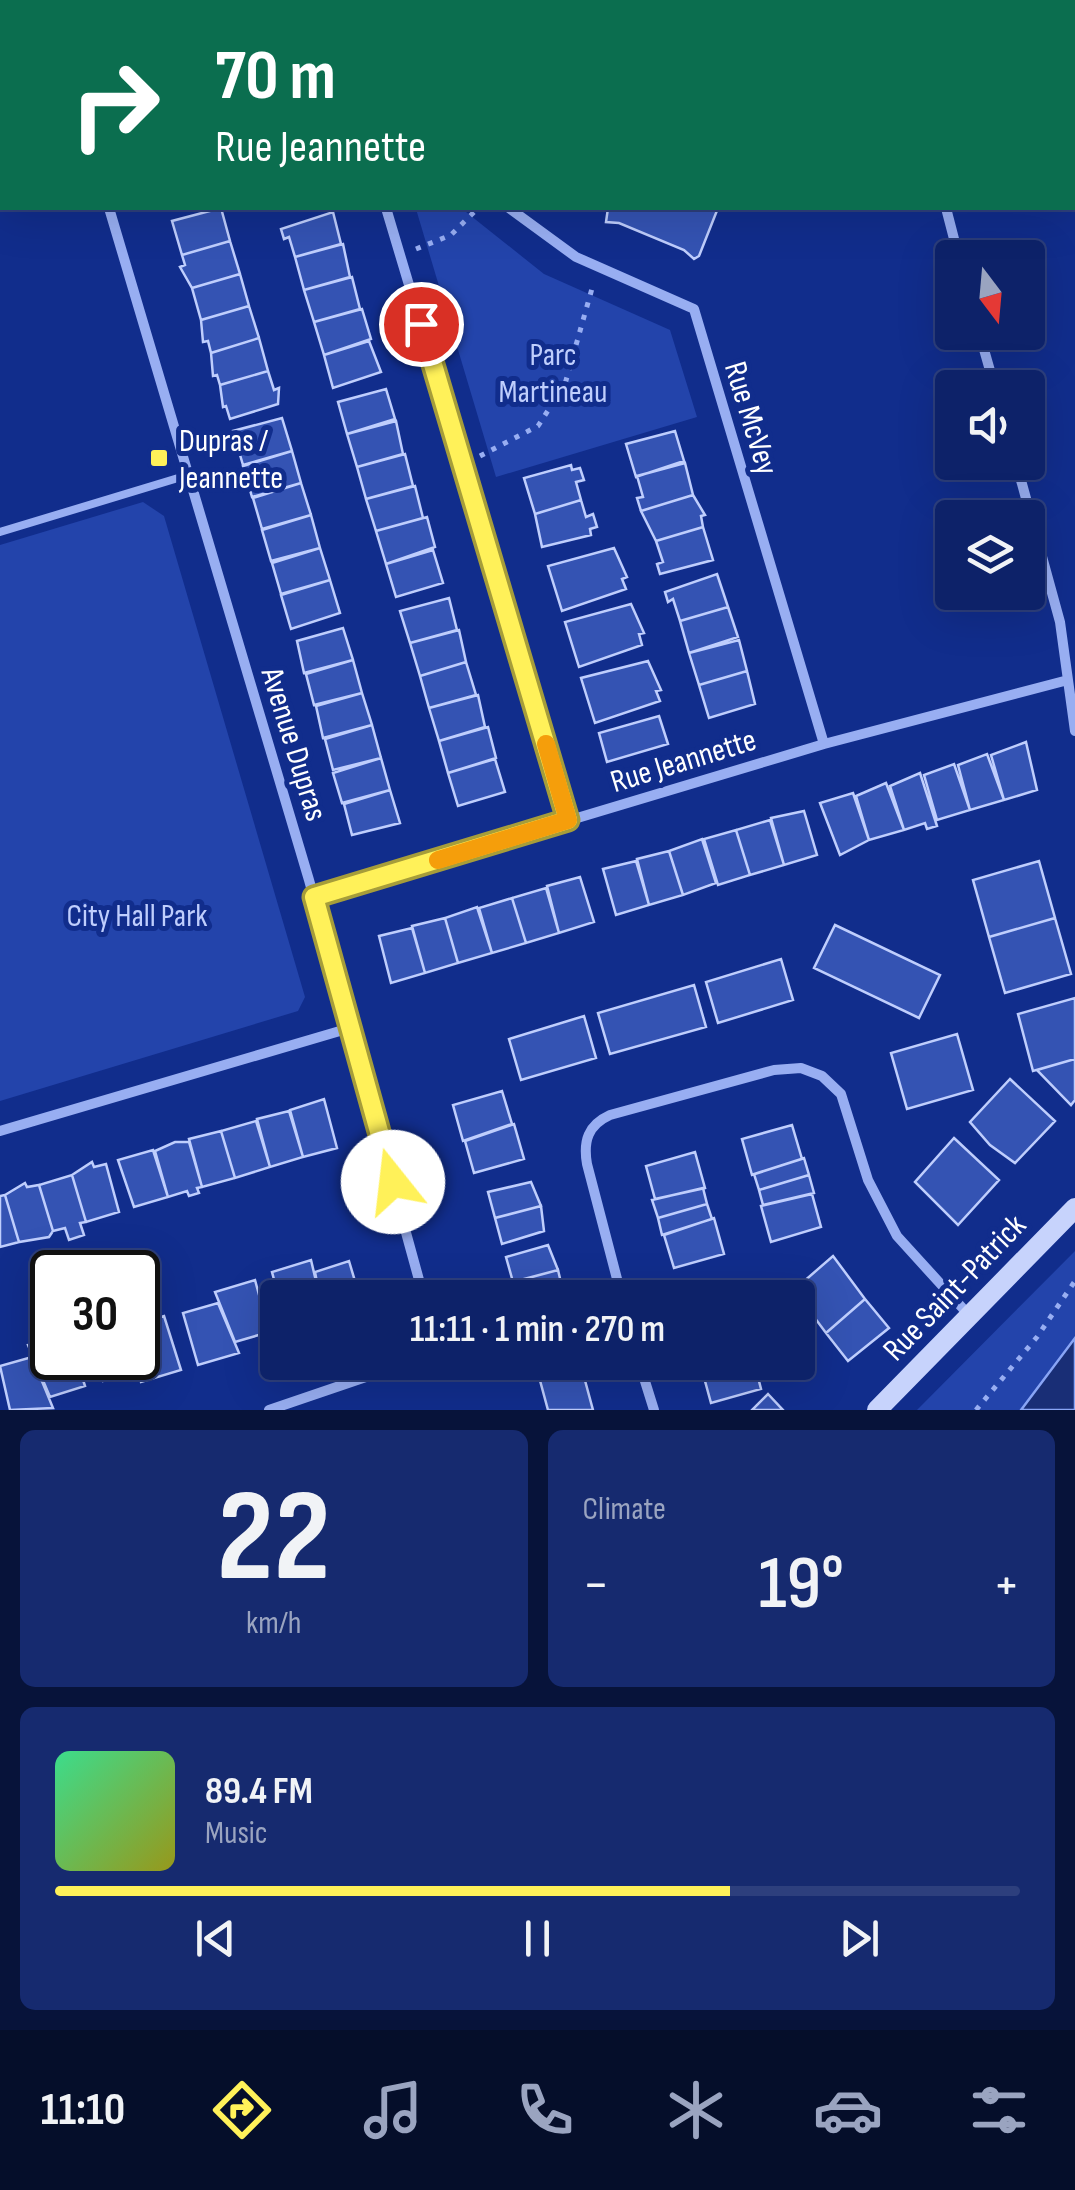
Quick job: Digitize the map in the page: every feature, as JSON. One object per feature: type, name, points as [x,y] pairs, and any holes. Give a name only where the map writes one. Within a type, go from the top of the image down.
[{"type":"main road","name":"Rue Saint-Patrick","points":[[877,1410],[1075,1208]]},
{"type":"street","name":"Avenue Dupras","points":[[110,210],[314,897],[419,1280]]},
{"type":"street","points":[[387,210],[568,820]]},
{"type":"street","name":"Rue McVey","points":[[512,210],[576,257],[694,310],[824,744]]},
{"type":"street","points":[[947,210],[954,240]]},
{"type":"street","points":[[1021,480],[1060,622],[1075,731]]},
{"type":"street","name":"Rue Jeannette","points":[[314,897],[824,744],[1068,680]]},
{"type":"street","points":[[0,1131],[350,1028]]},
{"type":"street","points":[[617,1280],[587,1164],[590,1130],[610,1115],[758,1073],[801,1068],[822,1076],[838,1089],[864,1172],[898,1236],[968,1314]]},
{"type":"street","points":[[269,1410],[360,1380]]},
{"type":"street","points":[[645,1380],[654,1410]]},
{"type":"street","points":[[322,1394],[327,1410]]},
{"type":"lane","points":[[0,532],[188,475]]},
{"type":"path","points":[[400,254],[440,242],[462,227],[476,210]]},
{"type":"path","points":[[463,464],[538,426],[565,384],[585,304],[600,268]]},
{"type":"path","points":[[976,1410],[1037,1337],[1075,1280]]},
{"type":"green space","name":"Parc Martineau","points":[[416,210],[464,210],[544,274],[670,330],[697,417],[496,477]]},
{"type":"green space","name":"City Hall Park","points":[[143,502],[164,516],[305,997],[298,1011],[0,1101],[0,545]]},
{"type":"green space","points":[[1075,1251],[1075,1410],[917,1410]]},
{"type":"shaded area","points":[[1075,1338],[1075,1410],[1021,1410]]},
{"type":"building","points":[[222,210],[230,241],[182,255],[172,221]]},
{"type":"building","points":[[608,210],[717,210],[699,256],[694,259],[684,250],[619,223],[606,222]]},
{"type":"building","points":[[333,212],[341,244],[295,257],[289,237],[284,239],[281,229]]},
{"type":"building","points":[[230,241],[240,274],[192,288],[180,267],[185,265],[182,255]]},
{"type":"building","points":[[343,244],[350,277],[304,290],[295,257]]},
{"type":"building","points":[[240,274],[249,306],[201,320],[192,288]]},
{"type":"building","points":[[352,277],[360,309],[314,322],[304,290]]},
{"type":"building","points":[[249,306],[259,338],[211,353],[208,341],[203,342],[201,320]]},
{"type":"building","points":[[362,309],[371,339],[324,355],[314,322]]},
{"type":"building","points":[[259,338],[268,371],[220,385],[217,375],[213,376],[211,353]]},
{"type":"building","points":[[369,341],[381,372],[333,388],[324,355]]},
{"type":"building","points":[[268,371],[274,390],[279,388],[278,404],[230,419],[226,406],[223,407],[220,385]]},
{"type":"building","points":[[386,389],[395,419],[347,434],[338,402]]},
{"type":"building","points":[[282,418],[292,451],[243,465],[233,431]]},
{"type":"building","points":[[396,421],[403,454],[357,467],[347,434]]},
{"type":"building","points":[[675,431],[684,461],[636,477],[626,444]]},
{"type":"building","points":[[292,451],[301,483],[252,497],[243,466]]},
{"type":"building","points":[[405,454],[413,486],[366,499],[357,467]]},
{"type":"building","points":[[685,463],[693,495],[641,511],[637,498],[643,497],[637,476]]},
{"type":"building","points":[[571,465],[572,470],[580,468],[584,480],[576,482],[581,500],[535,514],[524,478]]},
{"type":"building","points":[[301,483],[311,515],[262,529],[253,498]]},
{"type":"building","points":[[415,486],[423,518],[376,531],[366,499]]},
{"type":"building","points":[[693,495],[705,515],[701,516],[703,527],[656,541],[641,511]]},
{"type":"building","points":[[581,500],[586,517],[593,514],[597,527],[590,529],[591,535],[542,547],[535,514]]},
{"type":"building","points":[[311,515],[320,548],[271,561],[262,530]]},
{"type":"building","points":[[427,517],[435,547],[386,564],[376,531]]},
{"type":"building","points":[[703,527],[713,560],[660,574],[657,564],[663,562],[656,541]]},
{"type":"building","points":[[320,548],[330,580],[281,594],[272,563]]},
{"type":"building","points":[[614,548],[627,577],[622,579],[626,589],[562,611],[548,566]]},
{"type":"building","points":[[433,550],[443,583],[396,597],[386,564]]},
{"type":"building","points":[[717,574],[728,607],[680,621],[673,599],[668,602],[665,592]]},
{"type":"building","points":[[330,580],[340,613],[291,629],[281,595]]},
{"type":"building","points":[[449,598],[457,630],[410,643],[400,611]]},
{"type":"building","points":[[631,604],[644,633],[639,634],[642,645],[579,667],[565,622]]},
{"type":"building","points":[[728,607],[738,637],[689,653],[680,621]]},
{"type":"building","points":[[343,628],[353,660],[304,673],[297,641]]},
{"type":"building","points":[[459,630],[466,662],[420,676],[410,643]]},
{"type":"building","points":[[739,640],[747,671],[699,685],[689,653]]},
{"type":"building","points":[[353,660],[362,693],[314,705],[306,674]]},
{"type":"building","points":[[648,661],[661,690],[656,691],[660,701],[595,723],[581,678]]},
{"type":"building","points":[[466,662],[476,695],[429,708],[420,676]]},
{"type":"building","points":[[747,671],[755,704],[709,718],[699,685]]},
{"type":"building","points":[[362,693],[372,725],[323,738],[316,706]]},
{"type":"building","points":[[478,695],[485,727],[439,741],[429,708]]},
{"type":"building","points":[[659,716],[668,744],[607,762],[599,733]]},
{"type":"building","points":[[372,725],[381,758],[333,770],[325,739]]},
{"type":"building","points":[[488,727],[496,758],[448,773],[439,741]]},
{"type":"building","points":[[1026,742],[1037,790],[1004,800],[991,755]]},
{"type":"building","points":[[987,754],[1004,800],[970,810],[958,765]]},
{"type":"building","points":[[381,758],[390,790],[342,803],[333,773]]},
{"type":"building","points":[[495,759],[505,792],[458,806],[448,773]]},
{"type":"building","points":[[954,764],[970,810],[937,820],[924,775]]},
{"type":"building","points":[[920,773],[937,826],[927,829],[925,823],[904,830],[890,786]]},
{"type":"building","points":[[886,783],[904,830],[869,840],[856,796]]},
{"type":"building","points":[[390,790],[400,823],[352,835],[344,804]]},
{"type":"building","points":[[853,793],[869,840],[840,855],[820,803]]},
{"type":"building","points":[[804,811],[817,855],[784,865],[771,818]]},
{"type":"building","points":[[770,820],[784,865],[750,875],[736,830]]},
{"type":"building","points":[[736,830],[750,875],[718,885],[704,839]]},
{"type":"building","points":[[702,839],[716,883],[683,895],[669,851]]},
{"type":"building","points":[[669,851],[683,895],[649,905],[637,859]]},
{"type":"building","points":[[636,861],[649,905],[616,915],[603,869]]},
{"type":"building","points":[[1039,861],[1055,918],[989,937],[973,880]]},
{"type":"building","points":[[580,877],[594,922],[559,933],[547,886]]},
{"type":"building","points":[[546,888],[559,933],[526,943],[512,898]]},
{"type":"building","points":[[512,898],[526,943],[492,953],[479,908]]},
{"type":"building","points":[[477,907],[492,953],[458,963],[445,918]]},
{"type":"building","points":[[445,918],[458,963],[425,973],[412,926]]},
{"type":"building","points":[[1055,918],[1071,974],[1005,993],[989,937]]},
{"type":"building","points":[[835,925],[940,975],[919,1018],[814,968]]},
{"type":"building","points":[[412,928],[425,973],[391,983],[379,936]]},
{"type":"building","points":[[781,959],[793,1000],[718,1023],[706,982]]},
{"type":"building","points":[[694,985],[706,1027],[610,1054],[598,1013]]},
{"type":"building","points":[[1075,998],[1075,1059],[1033,1071],[1018,1014]]},
{"type":"building","points":[[584,1016],[596,1058],[521,1080],[509,1039]]},
{"type":"building","points":[[957,1034],[973,1090],[907,1109],[891,1053]]},
{"type":"building","points":[[1075,1059],[1075,1100],[1071,1105],[1037,1070]]},
{"type":"building","points":[[1010,1079],[1055,1121],[1015,1163],[990,1145],[970,1122]]},
{"type":"building","points":[[502,1091],[512,1124],[463,1141],[453,1105]]},
{"type":"building","points":[[324,1099],[337,1148],[303,1157],[290,1110]]},
{"type":"building","points":[[289,1111],[303,1157],[270,1167],[257,1119]]},
{"type":"building","points":[[256,1121],[270,1167],[235,1178],[221,1131]]},
{"type":"building","points":[[514,1124],[524,1159],[474,1173],[465,1141]]},
{"type":"building","points":[[792,1125],[802,1159],[752,1175],[742,1139]]},
{"type":"building","points":[[221,1131],[235,1178],[202,1187],[189,1139]]},
{"type":"building","points":[[954,1138],[999,1180],[958,1225],[915,1182]]},
{"type":"building","points":[[175,1142],[189,1142],[202,1187],[197,1188],[199,1193],[189,1196],[187,1191],[168,1197],[155,1151]]},
{"type":"building","points":[[153,1150],[168,1197],[134,1207],[118,1160]]},
{"type":"building","points":[[695,1152],[705,1188],[655,1199],[646,1166]]},
{"type":"building","points":[[804,1158],[809,1175],[759,1190],[754,1174]]},
{"type":"building","points":[[92,1162],[94,1167],[106,1164],[119,1212],[86,1222],[72,1175]]},
{"type":"building","points":[[72,1175],[86,1222],[80,1223],[84,1235],[69,1240],[65,1228],[53,1231],[39,1185]]},
{"type":"building","points":[[809,1175],[814,1193],[763,1205],[759,1190]]},
{"type":"building","points":[[531,1182],[541,1206],[495,1218],[488,1192]]},
{"type":"building","points":[[25,1183],[27,1187],[39,1185],[53,1231],[49,1237],[19,1242],[5,1195]]},
{"type":"building","points":[[703,1188],[707,1204],[658,1218],[652,1200]]},
{"type":"building","points":[[812,1194],[821,1227],[771,1242],[761,1206]]},
{"type":"building","points":[[5,1195],[19,1242],[0,1247],[0,1196]]},
{"type":"building","points":[[707,1204],[712,1219],[662,1235],[658,1218]]},
{"type":"building","points":[[541,1206],[544,1231],[502,1244],[495,1218]]},
{"type":"building","points":[[714,1218],[724,1254],[674,1268],[664,1235]]},
{"type":"building","points":[[548,1245],[558,1270],[512,1280],[506,1257]]},
{"type":"building","points":[[833,1256],[865,1299],[826,1333],[815,1318],[815,1280],[805,1280]]},
{"type":"building","points":[[311,1260],[316,1280],[274,1280],[272,1272]]},
{"type":"building","points":[[349,1261],[355,1280],[317,1280],[315,1272]]},
{"type":"building","points":[[558,1270],[560,1280],[520,1280]]},
{"type":"building","points":[[255,1280],[260,1299],[260,1335],[235,1342],[215,1292]]},
{"type":"building","points":[[865,1299],[889,1328],[848,1361],[826,1333]]},
{"type":"building","points":[[218,1303],[239,1353],[198,1365],[183,1313]]},
{"type":"building","points":[[164,1316],[181,1370],[160,1376],[160,1317]]},
{"type":"building","points":[[30,1358],[30,1380],[41,1380],[53,1408],[10,1410],[0,1366]]},
{"type":"building","points":[[43,1380],[83,1380],[85,1386],[50,1397]]},
{"type":"building","points":[[540,1380],[585,1380],[593,1410],[548,1410]]},
{"type":"building","points":[[705,1380],[759,1380],[761,1389],[711,1403]]},
{"type":"building","points":[[768,1394],[783,1410],[752,1410]]},
{"type":"slow traffic","points":[[438,860],[568,820],[546,744]]},
{"type":"place","name":"Dupras / Jeannette","points":[[159,458]]},
{"type":"route","points":[[393,1182],[314,897],[568,820],[421,324]]}]
